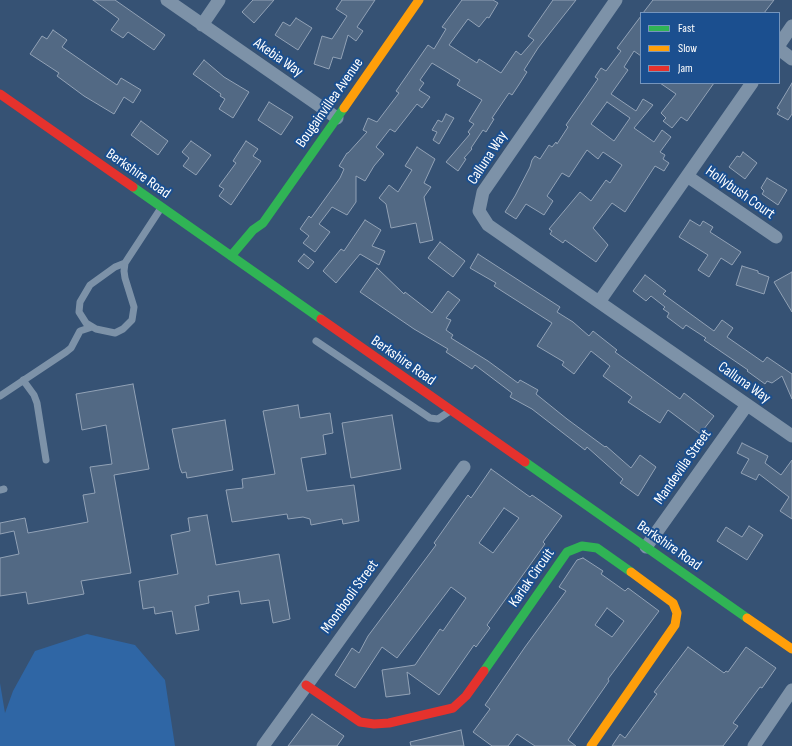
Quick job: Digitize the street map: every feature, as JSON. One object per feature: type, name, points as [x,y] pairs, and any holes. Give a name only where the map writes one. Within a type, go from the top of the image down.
[{"type":"street","name":"Akebia Way","points":[[167,0],[337,118]]},
{"type":"street","points":[[202,25],[219,0]]},
{"type":"street","name":"Bougainvillea Avenue","points":[[261,235],[264,223],[419,0]]},
{"type":"street","name":"Calluna Way","points":[[616,0],[483,192],[479,211],[488,225],[792,436]]},
{"type":"street","points":[[780,44],[792,26]]},
{"type":"street","points":[[780,50],[792,58]]},
{"type":"street","points":[[599,302],[751,84]]},
{"type":"street","name":"Berkshire Road","points":[[0,94],[160,211],[242,263],[316,321],[451,411],[792,649]]},
{"type":"street","name":"Hollybush Court","points":[[687,176],[776,237]]},
{"type":"street","name":"Bougainvillea Avenue","points":[[231,256],[253,230],[264,223]]},
{"type":"street","points":[[242,263],[249,254]]},
{"type":"street","name":"Mandevilla Street","points":[[646,548],[747,405]]},
{"type":"street","name":"Moonbooli Street","points":[[264,746],[306,685],[464,467]]},
{"type":"street","name":"Karlak Circuit","points":[[306,685],[360,722],[374,724],[389,723],[453,708],[466,696],[567,552],[582,546],[597,548],[673,603],[677,613],[675,625],[591,746]]},
{"type":"street","points":[[754,746],[792,690]]},
{"type":"lane","points":[[125,263],[104,274],[85,292],[80,302],[79,312],[86,323],[92,327],[109,333],[115,333],[123,329],[132,320],[134,306],[125,278],[125,263],[160,211],[164,219]]},
{"type":"lane","points":[[0,396],[71,348],[78,334],[92,327]]},
{"type":"lane","points":[[316,341],[430,418],[438,419],[451,411]]},
{"type":"lane","points":[[23,380],[34,395],[37,404],[46,460]]},
{"type":"shaded area","points":[[87,634],[135,645],[165,680],[175,746],[0,746],[0,683],[5,713],[13,691],[35,651]]},
{"type":"building","points":[[93,0],[115,0],[165,35],[154,50],[128,32],[123,38],[111,30],[119,19]]},
{"type":"building","points":[[253,0],[274,0],[254,23],[242,12]]},
{"type":"building","points":[[342,0],[375,0],[357,27],[363,31],[356,41],[348,35],[341,59],[333,57],[329,69],[314,64],[322,36],[332,39],[347,16],[336,9]]},
{"type":"building","points":[[462,0],[493,0],[498,3],[489,18],[487,17],[479,27],[468,19],[449,45],[477,63],[479,59],[501,73],[516,51],[521,55],[534,40],[528,36],[553,0],[576,0],[538,48],[524,70],[527,72],[520,83],[512,95],[509,93],[492,118],[494,119],[486,132],[483,130],[471,148],[472,149],[464,158],[466,159],[458,171],[446,162],[470,134],[468,132],[474,124],[469,121],[482,100],[457,85],[460,80],[432,63],[420,80],[424,83],[419,90],[430,97],[422,108],[417,104],[395,132],[390,129],[376,147],[384,154],[374,166],[365,181],[356,176],[356,202],[347,215],[332,207],[319,224],[330,232],[315,252],[303,243],[309,236],[300,229],[309,216],[311,218],[340,178],[344,169],[339,166],[347,153],[367,132],[363,130],[368,118],[377,122],[399,93],[396,91],[428,45],[434,49],[446,29],[442,27]]},
{"type":"building","points":[[653,0],[774,0],[765,12],[644,12]]},
{"type":"building","points":[[640,17],[640,55],[634,51],[624,67],[628,70],[611,94],[636,111],[643,99],[653,105],[634,128],[654,142],[662,130],[671,137],[660,152],[665,155],[663,159],[669,163],[664,171],[655,166],[625,212],[612,203],[593,228],[608,245],[596,262],[565,240],[563,243],[550,234],[552,231],[549,229],[580,192],[591,201],[606,180],[610,183],[622,165],[603,152],[598,159],[587,150],[569,177],[562,173],[547,196],[553,201],[544,215],[526,204],[516,219],[505,212],[515,196],[532,160],[535,156],[540,159],[549,145],[552,147],[556,142],[557,144],[568,127],[566,125],[598,79],[595,77],[601,68],[606,71],[621,51],[617,48]],"holes":[[[607,102],[630,118],[614,141],[591,124]]]},
{"type":"building","points":[[296,18],[312,28],[298,50],[275,35],[283,22],[290,26]]},
{"type":"building","points":[[53,30],[67,40],[62,47],[117,85],[121,78],[141,90],[133,103],[124,97],[114,114],[84,96],[57,76],[59,73],[30,54],[42,36],[47,39]]},
{"type":"building","points":[[204,60],[224,77],[249,92],[233,118],[219,109],[225,99],[220,96],[221,94],[193,74]]},
{"type":"building","points":[[792,83],[792,114],[788,120],[777,114],[780,110],[777,108]]},
{"type":"building","points":[[661,84],[713,84],[687,121],[681,117],[672,128],[663,121],[666,118],[661,113],[676,94]]},
{"type":"building","points":[[269,102],[293,117],[281,135],[258,120]]},
{"type":"building","points":[[446,114],[454,118],[439,144],[433,140],[437,132],[432,130],[438,120],[442,122]]},
{"type":"building","points":[[141,121],[168,141],[158,155],[131,135]]},
{"type":"building","points":[[191,141],[211,155],[196,175],[183,166],[189,158],[182,152]]},
{"type":"building","points":[[246,141],[258,149],[253,156],[261,161],[231,205],[219,196],[224,189],[219,186],[236,163],[233,161]]},
{"type":"building","points":[[417,147],[435,159],[424,183],[431,187],[424,197],[433,240],[420,243],[416,223],[391,228],[386,204],[379,198],[389,185],[398,192],[412,170],[405,166]]},
{"type":"building","points":[[743,152],[757,163],[745,179],[729,167],[737,156],[740,157]]},
{"type":"building","points":[[767,178],[787,190],[778,205],[762,194],[764,191],[761,188]]},
{"type":"building","points":[[365,220],[381,230],[372,246],[385,251],[379,265],[360,254],[336,283],[323,271],[341,249],[344,251]]},
{"type":"building","points":[[690,220],[700,226],[703,221],[713,227],[710,232],[741,252],[732,265],[721,258],[709,277],[698,270],[708,255],[679,237]]},
{"type":"building","points":[[440,242],[465,261],[453,277],[428,258]]},
{"type":"building","points":[[304,254],[314,262],[308,269],[298,261]]},
{"type":"building","points":[[478,254],[560,307],[557,312],[573,322],[589,336],[593,331],[617,350],[615,352],[680,399],[684,393],[714,416],[700,434],[668,410],[660,423],[628,402],[632,397],[603,376],[610,366],[591,351],[574,374],[562,365],[564,362],[537,346],[552,323],[494,286],[496,283],[470,268]]},
{"type":"building","points":[[742,266],[758,271],[758,273],[769,277],[764,294],[736,285]]},
{"type":"building","points":[[377,268],[404,294],[405,292],[432,313],[448,291],[460,300],[446,318],[451,320],[446,330],[453,335],[451,338],[488,361],[518,383],[520,380],[538,390],[536,394],[567,419],[605,447],[606,446],[631,468],[640,455],[656,467],[638,496],[620,483],[623,479],[587,447],[585,450],[532,409],[510,397],[512,393],[475,365],[472,369],[446,352],[448,349],[414,329],[360,292]]},
{"type":"building","points":[[792,272],[792,312],[774,282]]},
{"type":"building","points":[[645,275],[666,291],[663,294],[714,331],[722,320],[733,328],[727,337],[763,362],[767,357],[792,374],[792,399],[782,376],[772,383],[767,381],[765,384],[747,371],[748,370],[704,340],[706,338],[686,325],[683,329],[667,317],[669,313],[663,309],[665,307],[651,296],[646,301],[633,291]]},
{"type":"building","points":[[133,384],[149,469],[114,475],[131,573],[81,581],[84,594],[28,604],[26,592],[0,596],[0,558],[19,554],[14,531],[0,534],[0,523],[25,518],[28,533],[88,522],[83,495],[95,493],[90,467],[112,464],[106,425],[82,430],[76,394]]},
{"type":"building","points":[[298,405],[300,418],[330,413],[333,433],[323,435],[326,454],[301,458],[307,491],[354,485],[359,521],[343,524],[342,519],[311,525],[310,519],[303,517],[288,519],[287,514],[232,522],[226,490],[243,488],[242,479],[275,474],[263,411]]},
{"type":"building","points":[[392,415],[401,469],[351,478],[342,423]]},
{"type":"building","points":[[225,420],[233,470],[187,478],[186,472],[182,473],[180,468],[172,429]]},
{"type":"building","points":[[742,443],[768,456],[765,463],[781,475],[792,460],[792,519],[780,511],[789,497],[759,474],[756,480],[741,473],[749,459],[737,453]]},
{"type":"building","points":[[491,469],[530,497],[532,495],[562,516],[543,542],[545,544],[487,625],[490,628],[476,647],[474,645],[439,695],[407,672],[410,694],[386,697],[382,670],[415,665],[440,629],[443,631],[466,598],[451,587],[397,658],[382,647],[355,688],[335,675],[352,648],[359,653],[368,636],[436,545],[434,543],[468,495],[471,498]],"holes":[[[504,508],[519,518],[493,553],[479,543]]]},
{"type":"building","points":[[207,515],[216,565],[279,554],[290,619],[273,623],[269,600],[241,604],[239,591],[208,596],[209,603],[195,606],[199,630],[176,634],[172,611],[155,614],[154,607],[143,609],[139,581],[178,574],[171,535],[190,531],[188,518]]},
{"type":"building","points":[[749,526],[763,535],[747,560],[717,541],[726,527],[742,537]]},
{"type":"building","points":[[583,558],[603,571],[601,574],[625,591],[628,588],[659,611],[608,679],[609,681],[568,740],[576,746],[535,746],[517,734],[508,746],[492,746],[473,732],[490,709],[485,705],[566,591],[559,587],[577,560]],"holes":[[[607,608],[624,621],[612,637],[595,625]]]},
{"type":"building","points":[[688,647],[724,673],[726,671],[728,672],[746,647],[776,668],[762,688],[760,687],[733,723],[738,726],[723,746],[612,746],[620,734],[625,738],[657,694],[654,692]]},
{"type":"building","points":[[312,714],[344,736],[337,746],[288,746]]},
{"type":"building","points":[[461,730],[464,746],[411,746],[410,742]]},
{"type":"traffic: fast","points":[[231,256],[253,230],[263,223],[344,108]]},
{"type":"traffic: fast","points":[[133,187],[321,319]]},
{"type":"traffic: fast","points":[[525,462],[747,618]]},
{"type":"traffic: fast","points":[[484,671],[567,552],[582,546],[597,548],[631,572]]},
{"type":"traffic: slow","points":[[344,108],[419,0]]},
{"type":"traffic: slow","points":[[591,746],[675,625],[677,613],[673,603],[631,572]]},
{"type":"traffic: slow","points":[[747,618],[792,649]]},
{"type":"traffic: jam","points":[[0,94],[133,187]]},
{"type":"traffic: jam","points":[[321,319],[525,462]]},
{"type":"traffic: jam","points":[[306,685],[360,722],[374,724],[389,723],[453,708],[466,696],[484,671]]}]
